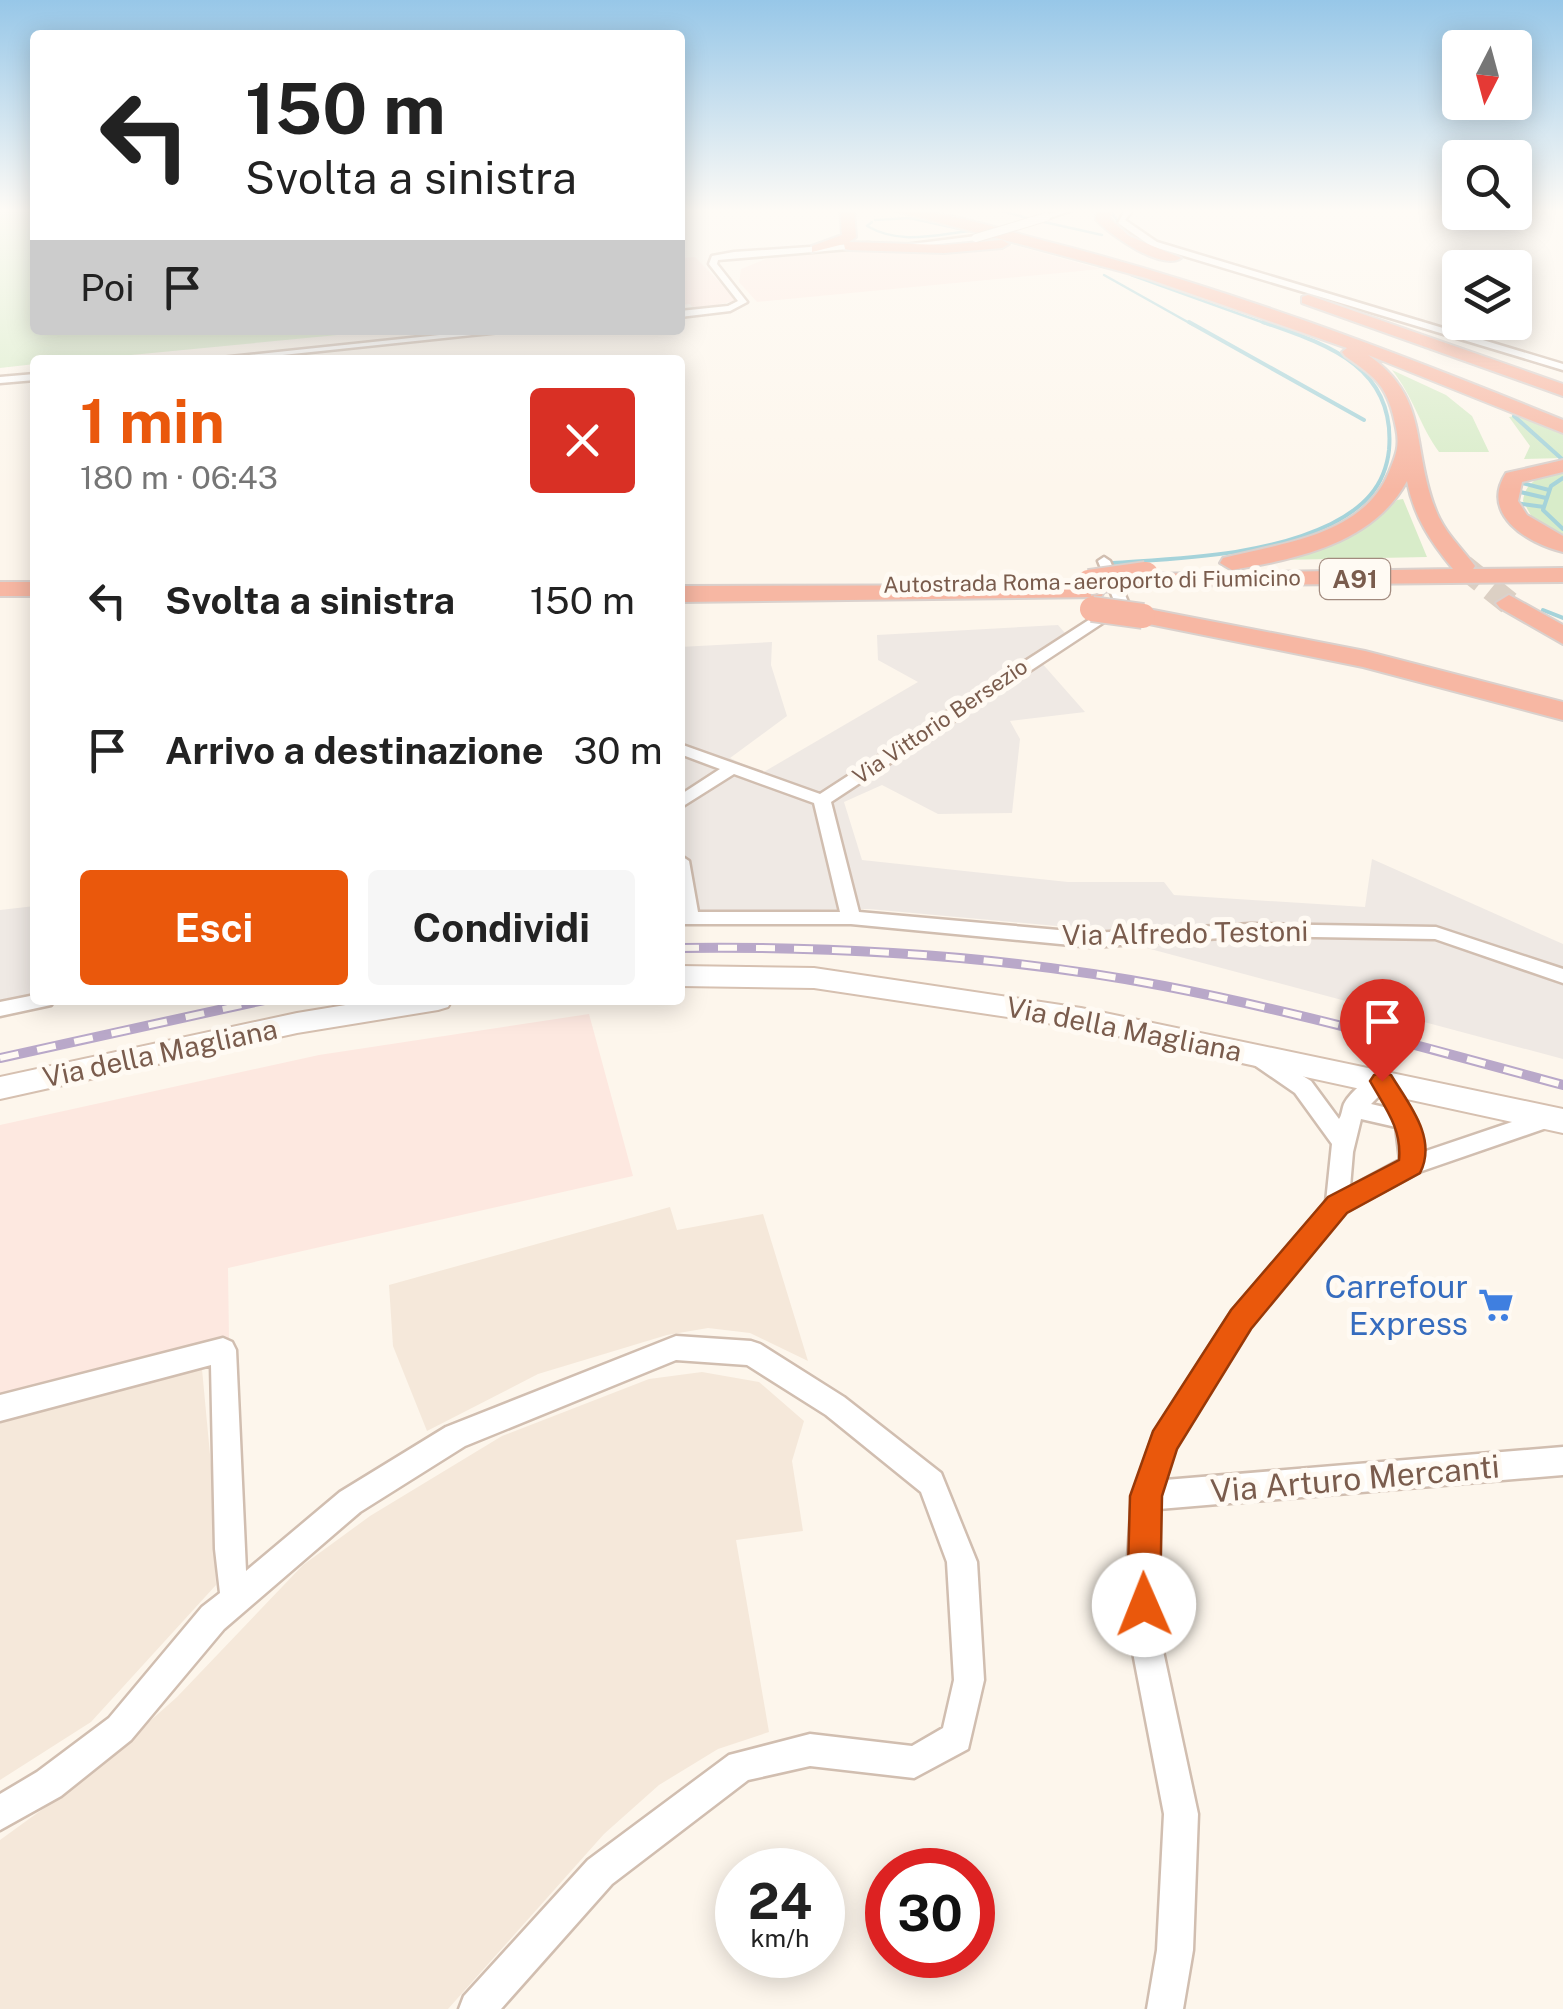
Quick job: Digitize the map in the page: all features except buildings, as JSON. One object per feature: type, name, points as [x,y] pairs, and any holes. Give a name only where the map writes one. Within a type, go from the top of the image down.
[{"type":"highway","points":[[1237,303],[1342,346],[1380,372],[1403,406],[1408,451],[1428,519],[1463,566]]},
{"type":"highway","points":[[1239,303],[1385,354],[1563,427]]},
{"type":"highway","points":[[1264,303],[1563,413]]},
{"type":"highway","points":[[1287,303],[1563,402]]},
{"type":"highway","points":[[1315,303],[1563,376]]},
{"type":"highway","points":[[1319,304],[1563,390]]},
{"type":"highway","points":[[685,594],[1146,591],[1338,532],[1361,519],[1389,494],[1408,451]]},
{"type":"highway","points":[[1563,466],[1516,477],[1506,495],[1509,507],[1520,520],[1563,545]]},
{"type":"highway","name":"Autostrada Roma - aeroporto di Fiumicino","points":[[1146,591],[1563,576]]},
{"type":"highway","name":"Autostrada Roma - aeroporto di Fiumicino","points":[[685,584],[1091,594]]},
{"type":"highway","points":[[0,589],[30,588]]},
{"type":"highway","name":"Autostrada Roma - aeroporto di Fiumicino","points":[[1146,591],[1563,590]]},
{"type":"highway","points":[[1091,594],[1146,591],[1365,658],[1563,711]]},
{"type":"highway","points":[[0,598],[30,598]]},
{"type":"highway","points":[[1510,603],[1563,636]]},
{"type":"highway","points":[[1365,658],[1563,697]]},
{"type":"main road","name":"Via della Magliana","points":[[685,976],[764,974],[833,981],[1081,1018],[1556,1120]]},
{"type":"main road","name":"Via della Magliana","points":[[0,1088],[297,1024],[409,1005]]},
{"type":"street","points":[[685,313],[742,303]]},
{"type":"street","points":[[1349,303],[1563,367]]},
{"type":"street","points":[[258,355],[464,335]]},
{"type":"street","points":[[0,380],[30,377]]},
{"type":"street","name":"Via Vittorio Bersezio","points":[[851,918],[822,800],[1122,604],[1104,560]]},
{"type":"street","points":[[685,751],[822,800]]},
{"type":"street","points":[[685,800],[730,769]]},
{"type":"street","name":"Via Alfredo Testoni","points":[[685,918],[851,918],[1092,940],[1250,930],[1436,933],[1563,976]]},
{"type":"street","points":[[0,1009],[30,1003]]},
{"type":"street","points":[[1256,1055],[1303,1086],[1343,1142]]},
{"type":"street","points":[[1337,1205],[1343,1142],[1353,1108],[1363,1093],[1382,1081],[1406,1121],[1413,1142],[1411,1166]]},
{"type":"street","points":[[1353,1108],[1406,1121]]},
{"type":"street","points":[[1165,2009],[1175,1950],[1180,1814],[1145,1637],[1142,1573],[1146,1496],[1164,1442],[1241,1319],[1337,1205],[1411,1166],[1556,1120]]},
{"type":"street","points":[[0,1813],[50,1784],[120,1729],[213,1618],[350,1502],[456,1436],[676,1348],[751,1353],[836,1406],[931,1483],[962,1562],[970,1680],[957,1738],[914,1762],[810,1750],[740,1766],[600,1872],[476,2009]]},
{"type":"street","points":[[0,1408],[224,1350],[229,1549],[235,1599]]},
{"type":"street","name":"Via Arturo Mercanti","points":[[1146,1496],[1563,1460]]},
{"type":"shaded area","points":[[685,303],[726,303],[695,310]]},
{"type":"shaded area","points":[[1058,625],[1065,633],[1033,653],[1085,712],[1010,721],[1020,739],[1012,813],[938,814],[882,785],[844,802],[862,860],[1068,882],[1164,882],[1174,895],[1365,907],[1372,859],[1563,944],[1563,1059],[1068,927],[869,909],[685,912],[685,647],[772,642],[771,665],[787,716],[730,758],[762,773],[918,682],[878,660],[877,635]]},
{"type":"shaded area","points":[[30,907],[30,998],[0,1004],[0,910]]},
{"type":"shaded area","points":[[589,1014],[633,1176],[228,1268],[229,1339],[0,1397],[0,1125],[319,1055]]},
{"type":"shaded area","points":[[670,1207],[677,1230],[763,1214],[808,1361],[750,1333],[708,1328],[667,1335],[538,1374],[427,1431],[393,1346],[389,1285]]},
{"type":"shaded area","points":[[202,1369],[212,1476],[216,1585],[91,1722],[0,1780],[0,1422]]},
{"type":"shaded area","points":[[702,1372],[759,1382],[804,1421],[792,1461],[803,1531],[736,1540],[769,1732],[718,1749],[659,1785],[604,1834],[448,2009],[0,2009],[0,1840],[87,1777],[177,1697],[303,1565],[370,1516],[502,1436],[649,1379]]},
{"type":"green space","points":[[0,303],[30,303],[30,335],[338,335],[131,355],[30,355],[30,365],[0,368]]},
{"type":"green space","points":[[1392,370],[1446,395],[1472,416],[1489,452],[1439,452]]},
{"type":"green space","points":[[1522,415],[1563,432],[1563,458],[1524,459],[1530,446],[1509,417]]},
{"type":"green space","points":[[1563,470],[1563,540],[1535,523],[1523,501],[1532,483]]},
{"type":"green space","points":[[1403,499],[1427,557],[1280,560],[1344,539]]},
{"type":"waterway","points":[[1153,303],[1193,325]]},
{"type":"waterway","points":[[1208,303],[1270,325]]},
{"type":"waterway","points":[[1388,317],[1414,325]]},
{"type":"waterway","points":[[1189,322],[1364,420]]},
{"type":"waterway","points":[[1113,563],[1224,554],[1279,543],[1343,518],[1377,485],[1387,463],[1388,422],[1382,398],[1370,379],[1334,351],[1263,322]]},
{"type":"waterway","points":[[1406,322],[1563,370]]},
{"type":"waterway","points":[[1514,416],[1563,460]]},
{"type":"waterway","points":[[1544,507],[1551,486],[1563,478]]},
{"type":"waterway","points":[[1522,483],[1549,490]]},
{"type":"waterway","points":[[1516,491],[1546,498]]},
{"type":"waterway","points":[[1515,503],[1544,507]]},
{"type":"waterway","points":[[1544,507],[1563,529]]},
{"type":"waterway","points":[[1543,610],[1563,618]]},
{"type":"tunnel","points":[[1463,566],[1509,603]]},
{"type":"railway","points":[[685,948],[923,955],[1104,976],[1315,1019],[1563,1085]]},
{"type":"railway","points":[[0,1058],[241,1005]]},
{"type":"place","name":"Carrefour Express","points":[[1496,1305]]},
{"type":"route","points":[[1144,1605],[1146,1496],[1164,1442],[1241,1319],[1337,1205],[1411,1166],[1413,1142],[1406,1121],[1382,1081]]}]
